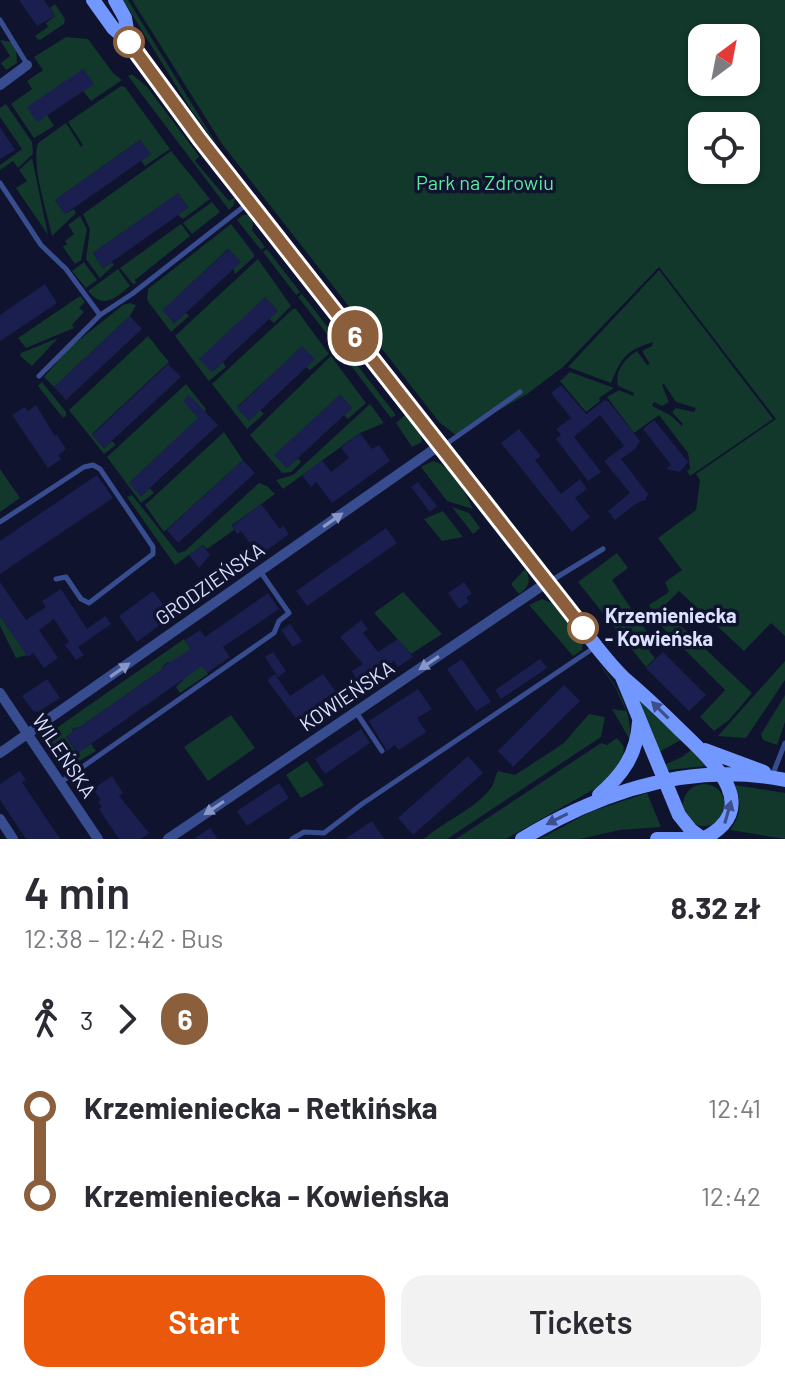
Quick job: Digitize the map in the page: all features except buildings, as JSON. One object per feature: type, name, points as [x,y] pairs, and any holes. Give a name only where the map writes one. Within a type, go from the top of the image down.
[{"type":"main road","points":[[93,0],[113,28],[129,42],[249,202],[546,583],[622,676],[646,695],[722,775],[732,798],[731,811],[723,827],[704,839],[657,839]]},
{"type":"main road","points":[[115,0],[125,18],[129,42]]},
{"type":"main road","points":[[622,676],[679,815],[704,839]]},
{"type":"main road","points":[[592,801],[621,775],[630,760],[639,721]]},
{"type":"main road","points":[[697,746],[778,779]]},
{"type":"main road","points":[[522,839],[592,801],[664,780],[722,775],[778,779]]},
{"type":"street","points":[[0,85],[27,65]]},
{"type":"street","name":"GRODZIEŃSKA","points":[[0,753],[441,446]]},
{"type":"street","name":"KOWIEŃSKA","points":[[168,839],[546,583]]},
{"type":"street","name":"WILEŃSKA","points":[[0,693],[92,837]]},
{"type":"street","points":[[0,819],[9,837]]},
{"type":"lane","points":[[0,20],[25,57],[27,65]]},
{"type":"lane","points":[[0,183],[41,245],[68,272],[100,315]]},
{"type":"lane","points":[[39,376],[100,315],[132,294],[249,202]]},
{"type":"lane","points":[[441,446],[520,392]]},
{"type":"lane","points":[[0,522],[84,467],[93,465],[100,469],[153,547],[153,554],[89,603],[81,599],[66,577],[56,579]]},
{"type":"lane","points":[[546,583],[603,549]]},
{"type":"lane","points":[[60,783],[274,633],[279,621],[289,613],[260,571]]},
{"type":"lane","points":[[292,839],[304,832],[324,833],[597,645]]},
{"type":"lane","points":[[356,712],[382,751]]},
{"type":"lane","points":[[778,779],[785,743]]},
{"type":"green space","points":[[123,0],[128,0],[219,148],[191,110]]},
{"type":"green space","name":"Park na Zdrowiu","points":[[132,0],[785,0],[785,636],[771,623],[744,651],[679,591],[662,608],[752,693],[729,720],[714,731],[700,717],[725,690],[660,625],[649,605],[669,592],[665,582],[682,570],[658,538],[696,510],[700,480],[696,474],[776,419],[659,267],[563,367],[527,394],[456,435],[440,423],[222,144]]},
{"type":"green space","points":[[55,4],[65,19],[64,24],[37,39],[35,36],[48,27],[46,23],[55,16],[50,8]]},
{"type":"green space","points":[[66,37],[88,39],[113,73],[122,80],[91,101],[83,91],[93,83],[83,69],[47,115],[54,126],[34,138],[11,104],[32,89],[27,81],[43,70],[34,57]]},
{"type":"green space","points":[[0,40],[12,42],[16,49],[17,63],[6,70],[1,63],[10,56]]},
{"type":"green space","points":[[132,74],[147,87],[199,156],[195,161],[229,201],[235,197],[234,205],[229,210],[128,76]]},
{"type":"green space","points":[[121,86],[125,87],[170,149],[145,166],[141,161],[150,154],[140,140],[55,200],[65,214],[74,209],[76,213],[52,236],[38,176],[38,143],[66,123],[81,147],[83,145],[68,122]]},
{"type":"green space","points":[[6,104],[32,142],[33,154],[18,168],[13,161],[0,170],[0,165],[22,149],[0,117],[0,108]]},
{"type":"green space","points":[[171,151],[210,199],[183,219],[178,215],[188,207],[178,194],[93,253],[103,268],[112,262],[114,265],[100,278],[86,259],[90,229],[83,214]]},
{"type":"green space","points":[[32,158],[48,235],[16,188],[27,181],[19,170]]},
{"type":"green space","points":[[212,202],[220,212],[192,234],[183,223]]},
{"type":"green space","points":[[248,215],[253,222],[252,230],[265,247],[261,250],[237,220]]},
{"type":"green space","points":[[80,216],[87,229],[81,260],[75,264],[63,247],[74,234],[68,225]]},
{"type":"green space","points":[[181,224],[190,236],[133,284],[120,268]]},
{"type":"green space","points":[[231,224],[254,257],[235,274],[228,249],[163,310],[174,323],[186,313],[189,316],[171,332],[147,300],[148,289]]},
{"type":"green space","points":[[267,249],[300,292],[296,295],[263,252]]},
{"type":"green space","points":[[258,259],[291,306],[274,323],[269,319],[277,310],[265,297],[212,372],[223,362],[226,367],[209,381],[175,336]]},
{"type":"green space","points":[[84,262],[97,280],[86,288],[72,271]]},
{"type":"green space","points":[[118,269],[130,286],[119,295],[104,301],[88,291]]},
{"type":"green space","points":[[659,270],[773,419],[690,476],[687,471],[690,469],[688,453],[659,415],[634,433],[607,397],[619,390],[633,396],[634,393],[618,386],[619,371],[628,357],[637,351],[647,365],[650,364],[642,351],[652,346],[653,342],[626,356],[611,383],[568,367]],"holes":[[[664,384],[676,402],[696,408],[694,412],[676,408],[672,412],[682,426],[670,415],[652,406],[654,402],[662,406],[669,402]]]},
{"type":"green space","points":[[302,294],[341,344],[337,347],[298,297]]},
{"type":"green space","points":[[80,296],[85,302],[79,308],[84,312],[72,325],[74,328],[26,348],[18,338]]},
{"type":"green space","points":[[123,305],[136,305],[130,316],[54,387],[44,377],[69,348]]},
{"type":"green space","points":[[293,309],[329,354],[310,370],[306,367],[314,359],[302,347],[237,407],[260,410],[264,414],[247,429],[212,384]]},
{"type":"green space","points":[[148,336],[169,362],[92,434],[104,448],[112,441],[116,445],[104,454],[69,410]]},
{"type":"green space","points":[[58,338],[32,366],[20,356],[21,353]]},
{"type":"green space","points":[[343,347],[396,415],[391,418],[339,350]]},
{"type":"green space","points":[[331,356],[366,403],[348,419],[344,415],[352,408],[340,395],[275,455],[287,468],[298,458],[301,462],[291,472],[282,473],[250,435]]},
{"type":"green space","points":[[570,372],[614,388],[586,412],[560,381]]},
{"type":"green space","points":[[42,382],[66,412],[63,418],[38,386]]},
{"type":"green space","points":[[186,384],[206,409],[205,412],[130,482],[141,496],[150,488],[154,493],[141,503],[107,457]]},
{"type":"green space","points":[[370,404],[384,423],[360,433],[283,489],[276,480],[293,475]]},
{"type":"green space","points":[[405,415],[420,433],[422,442],[412,447],[396,423]]},
{"type":"green space","points":[[224,432],[243,460],[164,532],[145,505]]},
{"type":"green space","points":[[433,461],[452,474],[473,509],[447,501],[421,467]]},
{"type":"green space","points":[[0,469],[20,498],[0,512]]},
{"type":"green space","points":[[259,483],[275,494],[232,525],[234,530],[207,549],[203,545],[175,565],[127,497],[132,495],[178,553],[185,551]]},
{"type":"green space","points":[[452,507],[469,513],[480,528],[473,534]]},
{"type":"green space","points":[[443,511],[463,537],[442,541],[424,519]]},
{"type":"green space","points":[[617,553],[628,568],[612,580],[655,644],[649,651],[655,658],[646,667],[578,582]]},
{"type":"green space","points":[[525,569],[528,583],[519,594],[511,584]]},
{"type":"green space","points":[[403,592],[442,634],[411,654],[374,613]]},
{"type":"green space","points":[[542,599],[552,603],[583,643],[582,650],[573,656],[529,605]]},
{"type":"green space","points":[[0,616],[27,655],[16,658],[0,626]]},
{"type":"green space","points":[[184,639],[208,674],[180,693],[176,687],[188,675],[168,662],[163,669],[80,727],[72,729],[73,732],[66,737],[77,753],[91,744],[96,751],[67,768],[45,736]]},
{"type":"green space","points":[[785,661],[785,680],[746,738],[718,736]]},
{"type":"green space","points":[[599,663],[622,698],[629,718],[630,740],[612,709],[626,711]]},
{"type":"green space","points":[[636,694],[681,740],[659,752]]},
{"type":"green space","points":[[785,695],[785,722],[777,745],[763,740],[761,734]]},
{"type":"green space","points":[[589,714],[605,717],[601,737],[447,839],[424,839],[484,796],[498,771],[515,775],[564,743]]},
{"type":"green space","points":[[231,715],[255,748],[208,781],[184,747]]},
{"type":"green space","points":[[617,738],[624,747],[626,757],[598,787],[506,839],[456,839],[601,743],[607,745]]},
{"type":"green space","points":[[691,750],[706,766],[667,770],[664,765]]},
{"type":"green space","points":[[307,761],[324,785],[301,798],[286,775]]},
{"type":"green space","points":[[704,784],[719,790],[725,805],[719,820],[704,826],[689,820],[683,805],[689,790]]},
{"type":"green space","points":[[735,785],[785,793],[785,839],[730,830],[739,809]]},
{"type":"green space","points":[[647,793],[661,827],[620,830],[580,839],[540,839],[590,812]]},
{"type":"bus line","name":"6","points":[[129,42],[200,139],[583,628]]},
{"type":"place","name":"Krzemieniecka - Kowieńska","points":[[583,628]]}]
